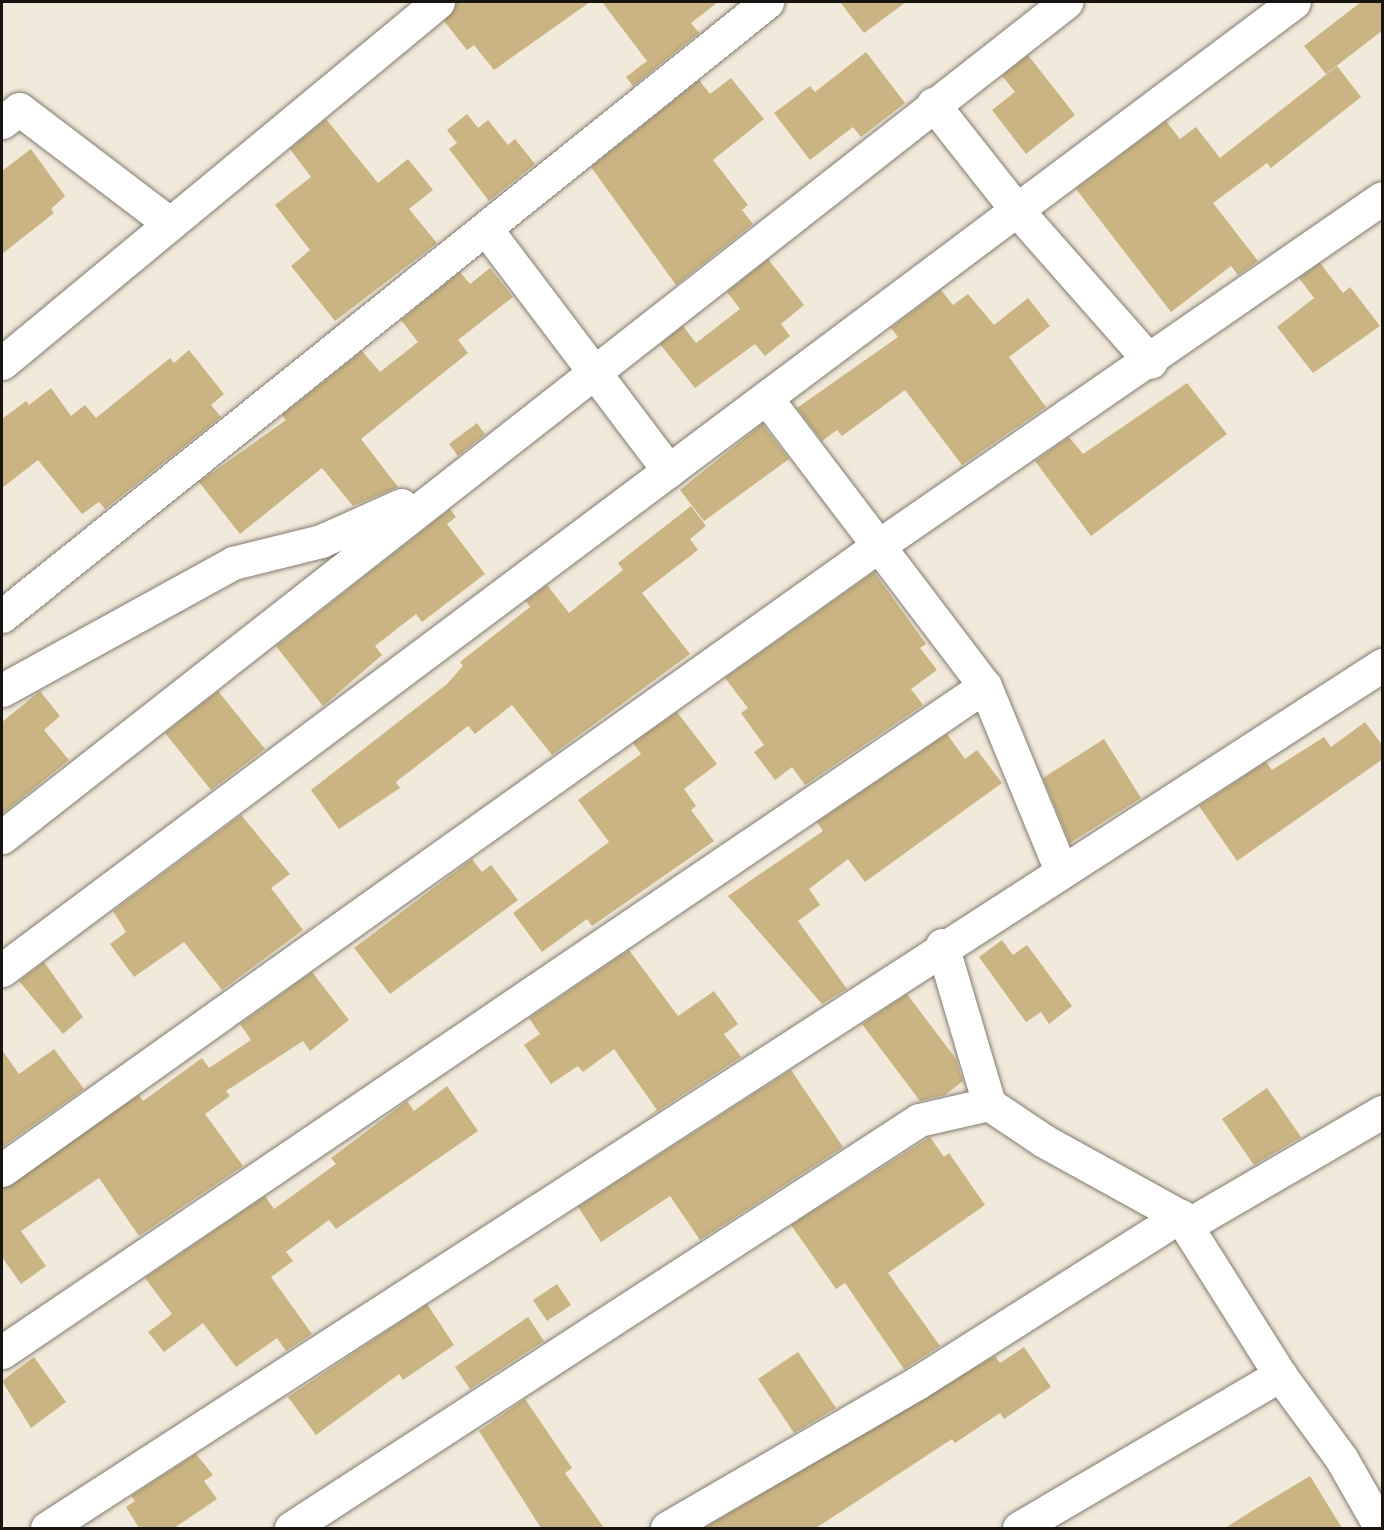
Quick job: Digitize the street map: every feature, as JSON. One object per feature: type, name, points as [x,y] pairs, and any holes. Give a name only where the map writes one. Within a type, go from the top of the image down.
[{"type":"street","points":[[2,363],[168,222],[438,2]]},
{"type":"street","points":[[2,616],[767,2]]},
{"type":"street","points":[[2,837],[446,485],[1066,2]]},
{"type":"street","points":[[2,970],[767,399],[1015,208],[1294,2]]},
{"type":"street","points":[[933,104],[1015,208],[1150,362]]},
{"type":"street","points":[[2,122],[19,109],[168,222]]},
{"type":"street","points":[[2,1170],[878,546],[1150,362],[1383,198]]},
{"type":"street","points":[[486,229],[669,471]]},
{"type":"street","points":[[767,399],[985,686],[1060,870]]},
{"type":"street","points":[[2,690],[232,563],[321,542],[446,485]]},
{"type":"street","points":[[47,1528],[942,945],[1383,665]]},
{"type":"street","points":[[2,1352],[985,686]]},
{"type":"street","points":[[942,945],[989,1104],[1044,1141],[1183,1221],[1280,1375],[1341,1458],[1381,1528]]},
{"type":"street","points":[[291,1528],[919,1120],[989,1104]]},
{"type":"street","points":[[667,1528],[917,1383],[1183,1221],[1383,1112]]},
{"type":"street","points":[[1019,1528],[1280,1375]]},
{"type":"building","points":[[456,2],[590,2],[494,70],[474,45],[467,50],[444,21]]},
{"type":"building","points":[[602,2],[718,2],[691,23],[699,33],[633,86],[626,77],[647,61]]},
{"type":"building","points":[[840,2],[906,2],[864,33]]},
{"type":"building","points":[[1361,2],[1383,2],[1383,30],[1326,74],[1304,46]]},
{"type":"building","points":[[866,52],[905,103],[861,137],[853,127],[810,160],[774,113],[810,86],[815,92]]},
{"type":"building","points":[[1028,55],[1075,115],[1026,154],[992,110],[1015,92],[1002,76]]},
{"type":"building","points":[[1337,66],[1361,97],[1271,168],[1267,163],[1213,203],[1258,261],[1238,275],[1231,266],[1171,312],[1076,189],[1166,121],[1180,139],[1196,127],[1220,158]]},
{"type":"building","points":[[731,78],[764,119],[713,160],[748,205],[742,210],[753,224],[676,285],[591,167],[699,80],[710,94]]},
{"type":"building","points":[[467,114],[478,128],[488,120],[508,145],[515,139],[535,164],[489,201],[449,149],[457,143],[447,130]]},
{"type":"building","points":[[326,119],[378,183],[408,159],[433,190],[409,209],[437,243],[335,321],[291,266],[310,250],[275,205],[311,177],[290,149]]},
{"type":"building","points":[[31,149],[65,196],[51,209],[54,213],[2,254],[2,171]]},
{"type":"building","points":[[768,259],[804,305],[781,324],[790,336],[765,356],[755,344],[695,388],[660,344],[683,326],[696,343],[740,309],[727,292]]},
{"type":"building","points":[[1320,263],[1343,293],[1350,287],[1380,326],[1313,373],[1277,327],[1314,298],[1299,278]]},
{"type":"building","points":[[490,268],[513,297],[458,340],[468,353],[361,439],[398,487],[353,506],[322,468],[240,534],[199,482],[286,420],[282,415],[362,351],[380,372],[418,342],[401,320],[460,272],[470,284]]},
{"type":"building","points":[[941,290],[953,305],[968,294],[994,325],[1028,298],[1050,326],[1009,357],[1046,407],[962,465],[905,390],[842,436],[837,430],[822,441],[797,408],[898,337],[891,328]]},
{"type":"building","points":[[189,350],[224,394],[211,405],[221,417],[105,509],[99,502],[82,514],[38,460],[2,488],[2,419],[26,401],[29,405],[51,388],[71,416],[85,405],[96,418],[170,358],[174,363]]},
{"type":"building","points":[[1187,383],[1227,434],[1091,536],[1035,461],[1069,437],[1083,454]]},
{"type":"building","points":[[477,423],[485,434],[458,456],[449,444]]},
{"type":"building","points":[[762,424],[789,459],[704,521],[680,490]]},
{"type":"building","points":[[691,506],[706,526],[690,539],[698,550],[642,593],[690,654],[552,755],[512,705],[475,734],[468,726],[396,782],[400,788],[339,829],[311,790],[447,684],[463,666],[460,662],[530,607],[526,601],[547,585],[569,613],[623,570],[618,563]]},
{"type":"building","points":[[450,509],[456,517],[447,524],[485,574],[422,622],[416,614],[375,646],[382,655],[323,706],[276,646]]},
{"type":"building","points":[[874,572],[926,644],[920,648],[937,670],[911,689],[923,705],[805,785],[792,767],[775,780],[754,752],[764,745],[741,713],[748,708],[725,678]]},
{"type":"building","points":[[40,691],[60,716],[44,730],[69,760],[2,814],[2,722]]},
{"type":"building","points":[[218,691],[265,749],[211,790],[165,733]]},
{"type":"building","points":[[677,712],[717,764],[684,789],[696,806],[691,810],[714,841],[592,926],[587,919],[542,952],[513,913],[609,842],[578,800],[641,754],[633,743]]},
{"type":"building","points":[[1365,722],[1383,746],[1383,759],[1237,861],[1199,806],[1266,762],[1272,770],[1324,737],[1331,747]]},
{"type":"building","points":[[947,734],[965,759],[977,750],[1002,783],[865,882],[848,859],[809,889],[820,905],[798,921],[847,989],[822,1004],[728,896],[823,831],[817,822]]},
{"type":"building","points":[[1104,739],[1141,798],[1070,843],[1043,778]]},
{"type":"building","points":[[241,815],[290,874],[271,888],[303,930],[222,990],[184,942],[134,977],[110,944],[126,932],[113,911]]},
{"type":"building","points":[[472,859],[482,872],[491,865],[518,900],[390,994],[354,948]]},
{"type":"building","points":[[1002,940],[1013,955],[1027,945],[1072,1006],[1049,1024],[1041,1012],[1026,1022],[979,957]]},
{"type":"building","points":[[629,950],[678,1016],[714,991],[738,1024],[724,1034],[741,1057],[642,1121],[657,1110],[614,1049],[583,1072],[578,1066],[551,1084],[524,1045],[540,1034],[529,1018]]},
{"type":"building","points":[[44,962],[83,1017],[63,1034],[19,981]]},
{"type":"building","points":[[312,972],[349,1020],[310,1051],[303,1041],[226,1091],[230,1096],[205,1114],[243,1166],[139,1236],[99,1178],[21,1231],[46,1266],[21,1284],[2,1257],[2,1188],[139,1095],[143,1101],[202,1058],[209,1068],[251,1040],[240,1024]]},
{"type":"building","points":[[907,994],[956,1059],[963,1081],[945,1095],[920,1101],[862,1024]]},
{"type":"building","points":[[54,1049],[84,1089],[2,1147],[2,1050],[19,1074]]},
{"type":"building","points":[[791,1070],[843,1147],[700,1240],[670,1196],[601,1242],[578,1207]]},
{"type":"building","points":[[447,1086],[478,1131],[336,1229],[329,1220],[286,1252],[293,1261],[271,1277],[312,1334],[286,1351],[277,1338],[236,1367],[203,1323],[164,1352],[148,1332],[172,1314],[145,1278],[265,1196],[274,1209],[336,1164],[331,1158],[407,1101],[414,1111]]},
{"type":"building","points":[[1267,1088],[1301,1137],[1254,1165],[1222,1119]]},
{"type":"building","points":[[930,1137],[944,1157],[949,1153],[985,1205],[888,1273],[940,1346],[904,1369],[845,1283],[836,1289],[791,1225]]},
{"type":"building","points":[[557,1284],[571,1305],[547,1321],[533,1300]]},
{"type":"building","points":[[427,1304],[454,1345],[403,1380],[399,1374],[316,1435],[288,1397]]},
{"type":"building","points":[[528,1317],[544,1341],[470,1389],[455,1367]]},
{"type":"building","points":[[1024,1347],[1051,1387],[1004,1419],[1000,1413],[955,1443],[952,1439],[816,1528],[704,1528],[995,1356],[1000,1363]]},
{"type":"building","points":[[798,1352],[836,1408],[794,1433],[758,1379]]},
{"type":"building","points":[[34,1357],[66,1402],[31,1428],[2,1381]]},
{"type":"building","points":[[525,1399],[572,1468],[565,1473],[604,1528],[541,1528],[479,1431]]},
{"type":"building","points":[[196,1454],[213,1475],[204,1481],[217,1499],[174,1528],[139,1528],[126,1507],[135,1501],[131,1496]]},
{"type":"building","points":[[1310,1476],[1342,1528],[1225,1528],[1255,1509]]}]
